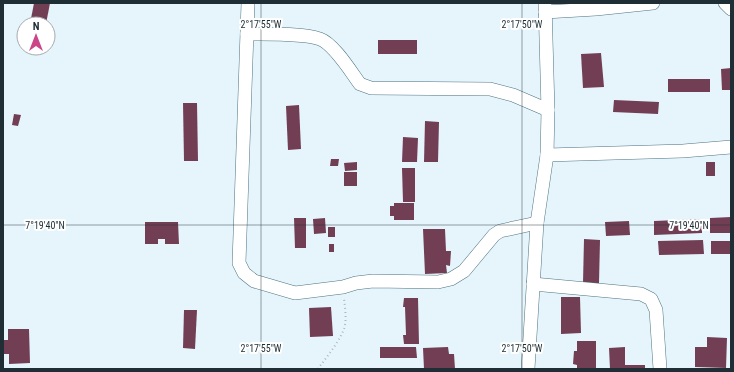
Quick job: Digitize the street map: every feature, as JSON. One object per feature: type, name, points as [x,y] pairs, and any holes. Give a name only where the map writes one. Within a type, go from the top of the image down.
[{"type":"street","points":[[248,3],[239,263],[244,273],[254,281],[296,293],[343,287],[356,283],[373,281],[438,282],[451,280],[464,271],[494,235],[500,231],[537,223]]},
{"type":"street","points":[[528,369],[537,223],[547,155],[548,110],[545,8],[596,9],[653,3]]},
{"type":"street","points":[[724,3],[731,9]]},
{"type":"street","points":[[247,34],[302,36],[321,39],[334,49],[360,84],[364,87],[405,89],[490,89],[513,95],[548,110]]},
{"type":"street","points":[[547,155],[683,151],[731,147]]},
{"type":"street","points":[[533,284],[641,294],[651,299],[656,310],[660,369]]},
{"type":"path","points":[[318,369],[333,348],[344,328],[346,311],[343,287]]},
{"type":"building","points":[[34,3],[50,3],[48,16],[32,16]]},
{"type":"building","points":[[378,40],[417,40],[417,54],[378,54]]},
{"type":"building","points":[[601,53],[604,87],[583,88],[581,54]]},
{"type":"building","points":[[731,68],[731,90],[722,90],[721,69]]},
{"type":"building","points":[[668,79],[710,79],[710,92],[668,92]]},
{"type":"building","points":[[614,100],[659,102],[658,114],[613,112]]},
{"type":"building","points":[[183,103],[197,103],[198,161],[184,161]]},
{"type":"building","points":[[299,105],[301,149],[288,150],[286,106]]},
{"type":"building","points":[[14,114],[21,115],[18,126],[12,125]]},
{"type":"building","points":[[425,121],[439,122],[438,162],[424,162]]},
{"type":"building","points":[[403,137],[418,138],[417,162],[402,162]]},
{"type":"building","points":[[331,159],[339,159],[338,166],[330,166]]},
{"type":"building","points":[[357,162],[357,170],[345,171],[344,163]]},
{"type":"building","points":[[706,162],[715,162],[715,176],[706,176]]},
{"type":"building","points":[[402,168],[415,168],[415,202],[403,202]]},
{"type":"building","points":[[344,172],[357,172],[357,186],[344,186]]},
{"type":"building","points":[[394,203],[414,203],[414,220],[394,220],[394,216],[390,216],[390,206],[394,206]]},
{"type":"building","points":[[731,217],[731,233],[710,233],[710,218]]},
{"type":"building","points":[[294,218],[306,218],[306,248],[295,248]]},
{"type":"building","points":[[325,218],[326,233],[314,234],[313,219]]},
{"type":"building","points":[[702,219],[702,233],[654,235],[654,221]]},
{"type":"building","points":[[629,221],[630,235],[606,236],[605,222]]},
{"type":"building","points":[[145,222],[178,222],[179,244],[165,244],[165,239],[158,239],[158,244],[145,244]]},
{"type":"building","points":[[328,227],[335,227],[335,237],[328,237]]},
{"type":"building","points":[[423,229],[445,229],[446,251],[451,251],[450,266],[446,265],[447,273],[425,274]]},
{"type":"building","points":[[584,239],[600,240],[599,283],[583,283]]},
{"type":"building","points":[[703,240],[704,254],[659,255],[658,241]]},
{"type":"building","points":[[711,241],[731,241],[731,254],[711,254]]},
{"type":"building","points":[[329,244],[334,244],[334,252],[329,252]]},
{"type":"building","points":[[561,297],[580,297],[581,333],[561,334]]},
{"type":"building","points":[[404,298],[418,298],[419,344],[404,344],[403,335],[406,335],[405,307],[403,307]]},
{"type":"building","points":[[331,307],[333,336],[310,337],[309,308]]},
{"type":"building","points":[[184,310],[197,310],[195,349],[183,348]]},
{"type":"building","points":[[8,329],[29,329],[30,363],[9,364],[9,354],[3,354],[3,340],[8,340]]},
{"type":"building","points":[[707,337],[727,338],[726,368],[695,367],[695,347],[707,347]]},
{"type":"building","points":[[577,341],[596,341],[596,369],[577,369],[577,365],[573,364],[574,351],[577,351]]},
{"type":"building","points":[[380,347],[416,347],[417,358],[380,358]]},
{"type":"building","points":[[448,347],[449,354],[454,354],[455,369],[424,369],[423,348]]},
{"type":"building","points":[[625,347],[625,365],[645,365],[645,369],[610,369],[609,348]]}]
